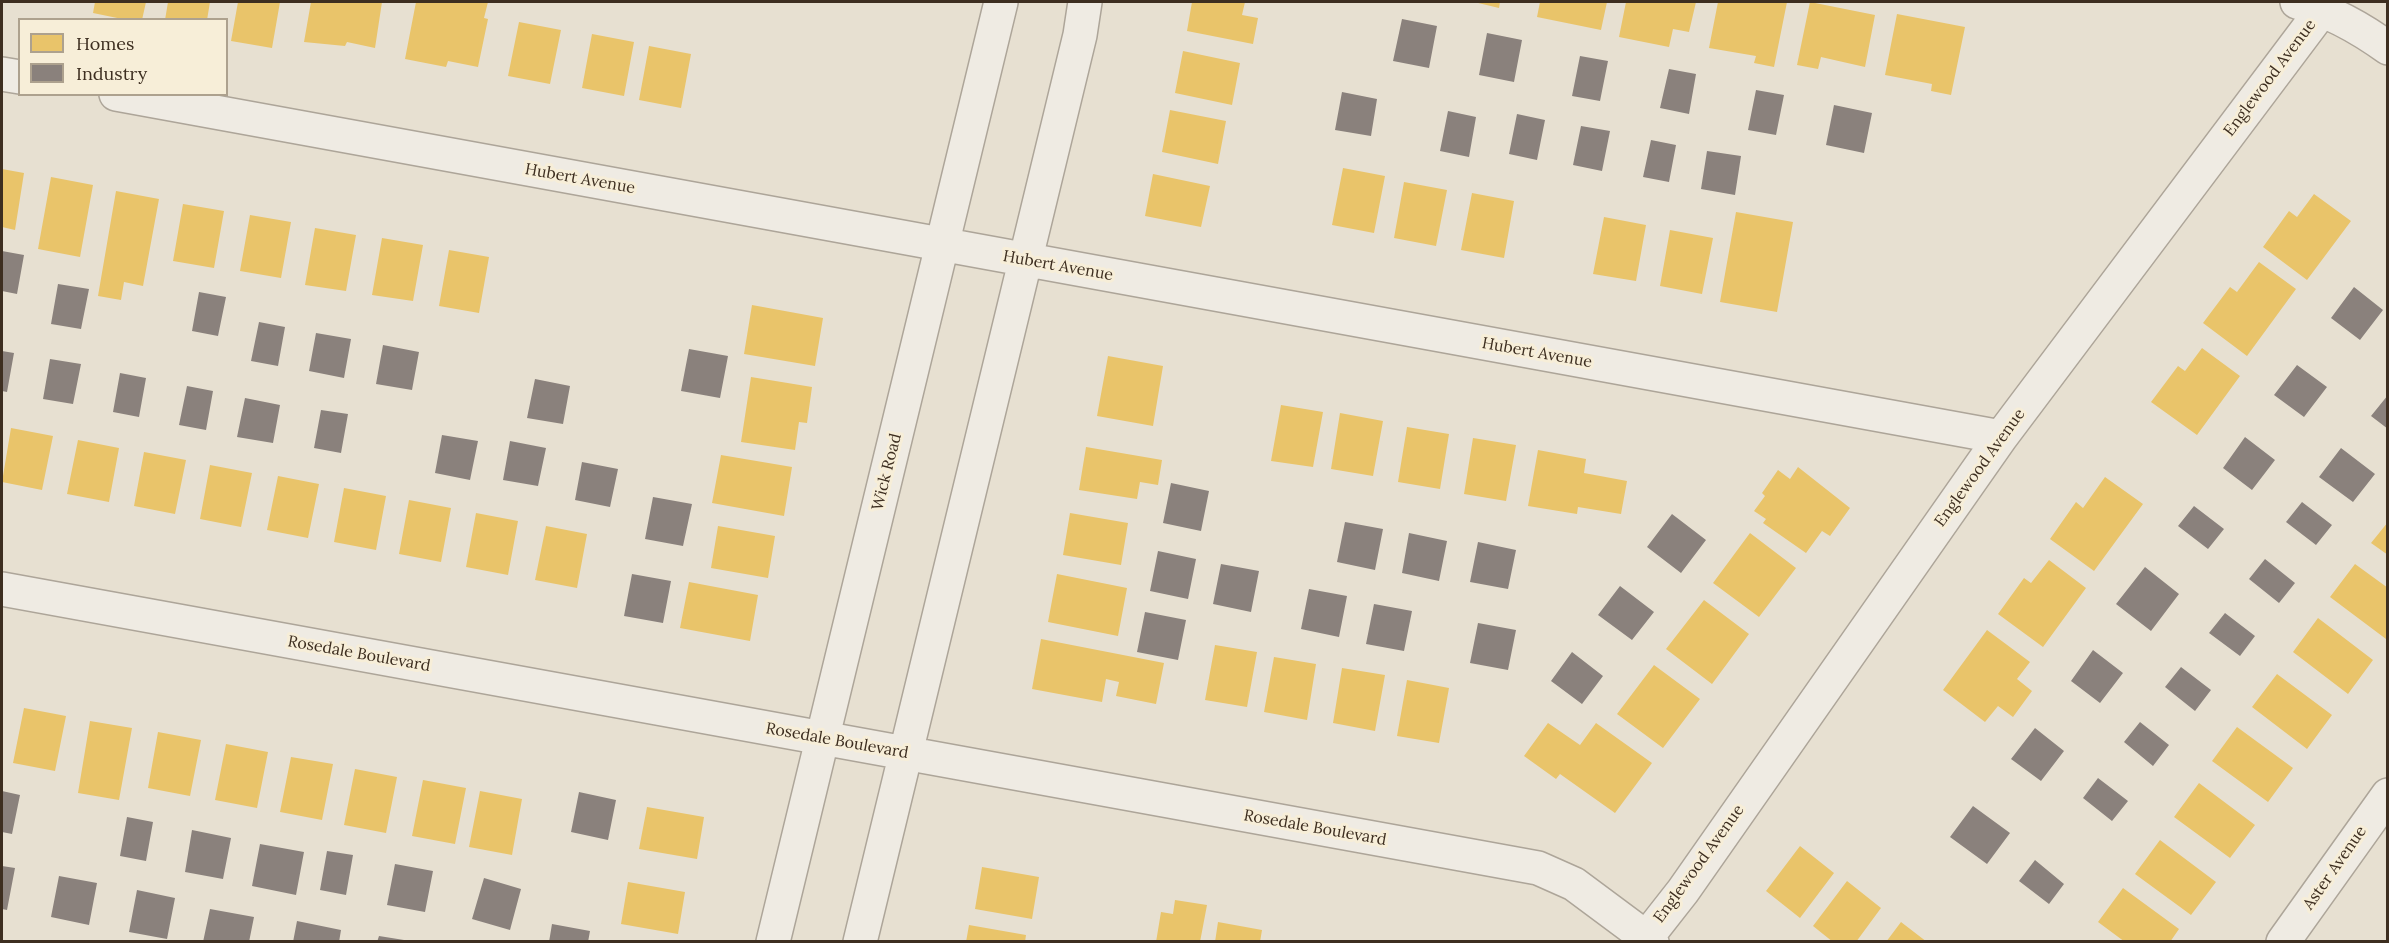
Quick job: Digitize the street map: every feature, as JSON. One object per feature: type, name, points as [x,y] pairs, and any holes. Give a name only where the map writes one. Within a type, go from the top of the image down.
[{"type":"street","name":"Wick Road","points":[[773,942],[1001,2]]},
{"type":"street","points":[[860,942],[1080,35],[1085,2]]},
{"type":"street","points":[[2316,4],[2366,32],[2388,48]]},
{"type":"street","name":"Englewood Avenue","points":[[1647,940],[2001,437],[2316,4]]},
{"type":"street","points":[[2,74],[18,77]]},
{"type":"street","name":"Hubert Avenue","points":[[127,96],[2001,437]]},
{"type":"street","name":"Rosedale Boulevard","points":[[2,589],[1538,868],[1574,884],[1647,940]]},
{"type":"street","name":"Aster Avenue","points":[[2283,942],[2388,795]]},
{"type":"building: Homes","points":[[95,2],[146,2],[142,18],[117,18],[93,13]]},
{"type":"building: Homes","points":[[168,2],[210,2],[207,18],[165,18]]},
{"type":"building: Homes","points":[[238,2],[280,2],[272,48],[231,41]]},
{"type":"building: Homes","points":[[311,2],[382,2],[375,48],[347,42],[345,46],[304,42]]},
{"type":"building: Homes","points":[[416,2],[488,2],[484,18],[488,19],[478,67],[448,61],[446,67],[405,59]]},
{"type":"building: Homes","points":[[1192,2],[1245,2],[1242,15],[1258,18],[1253,44],[1187,31]]},
{"type":"building: Homes","points":[[1474,2],[1500,2],[1499,8]]},
{"type":"building: Homes","points":[[1540,2],[1607,2],[1601,30],[1537,17]]},
{"type":"building: Homes","points":[[1626,2],[1696,2],[1689,32],[1673,29],[1669,47],[1619,37]]},
{"type":"building: Homes","points":[[1718,2],[1787,2],[1774,67],[1754,63],[1756,56],[1709,48]]},
{"type":"building: Homes","points":[[1810,2],[1875,15],[1865,67],[1821,57],[1818,69],[1797,65]]},
{"type":"building: Homes","points":[[1897,14],[1965,27],[1951,95],[1931,91],[1932,84],[1885,75]]},
{"type":"building: Homes","points":[[519,22],[561,30],[550,84],[508,76]]},
{"type":"building: Homes","points":[[592,34],[634,42],[624,96],[582,88]]},
{"type":"building: Homes","points":[[649,46],[691,54],[681,108],[639,100]]},
{"type":"building: Homes","points":[[1183,51],[1240,63],[1232,105],[1175,93]]},
{"type":"building: Homes","points":[[1170,110],[1226,121],[1218,164],[1162,152]]},
{"type":"building: Homes","points":[[1343,168],[1385,176],[1374,233],[1332,225]]},
{"type":"building: Homes","points":[[2,169],[24,173],[15,230],[2,227]]},
{"type":"building: Homes","points":[[1153,174],[1210,186],[1201,227],[1145,216]]},
{"type":"building: Homes","points":[[51,177],[93,185],[80,257],[38,249]]},
{"type":"building: Homes","points":[[1404,182],[1447,190],[1436,246],[1394,238]]},
{"type":"building: Homes","points":[[116,191],[159,199],[143,286],[124,282],[121,300],[98,296]]},
{"type":"building: Homes","points":[[1472,193],[1514,201],[1504,258],[1461,250]]},
{"type":"building: Homes","points":[[2314,194],[2351,221],[2307,280],[2263,247],[2289,211],[2297,217]]},
{"type":"building: Homes","points":[[183,204],[224,211],[214,268],[173,261]]},
{"type":"building: Homes","points":[[1736,212],[1793,222],[1777,312],[1720,302]]},
{"type":"building: Homes","points":[[250,215],[291,222],[281,278],[240,271]]},
{"type":"building: Homes","points":[[1604,217],[1646,225],[1636,281],[1593,274]]},
{"type":"building: Homes","points":[[315,228],[356,235],[346,291],[305,285]]},
{"type":"building: Homes","points":[[1670,230],[1713,238],[1702,294],[1660,286]]},
{"type":"building: Homes","points":[[382,238],[423,245],[413,301],[372,295]]},
{"type":"building: Homes","points":[[449,250],[489,257],[479,313],[439,306]]},
{"type":"building: Homes","points":[[2259,262],[2296,289],[2247,356],[2203,323],[2230,287],[2237,292]]},
{"type":"building: Homes","points":[[752,305],[823,318],[815,366],[744,354]]},
{"type":"building: Homes","points":[[2202,348],[2240,376],[2197,435],[2151,402],[2178,366],[2185,371]]},
{"type":"building: Homes","points":[[1108,356],[1163,366],[1153,426],[1097,416]]},
{"type":"building: Homes","points":[[751,377],[812,387],[807,423],[799,422],[795,450],[741,442]]},
{"type":"building: Homes","points":[[1281,405],[1323,412],[1313,467],[1271,461]]},
{"type":"building: Homes","points":[[1340,413],[1383,421],[1373,476],[1331,469]]},
{"type":"building: Homes","points":[[1407,427],[1449,434],[1440,489],[1398,482]]},
{"type":"building: Homes","points":[[11,428],[53,436],[42,490],[2,482]]},
{"type":"building: Homes","points":[[1473,438],[1516,445],[1506,501],[1464,494]]},
{"type":"building: Homes","points":[[78,440],[119,448],[109,502],[67,494]]},
{"type":"building: Homes","points":[[1086,447],[1162,460],[1158,485],[1140,482],[1137,499],[1079,490]]},
{"type":"building: Homes","points":[[1538,450],[1586,459],[1584,473],[1627,481],[1621,514],[1578,507],[1577,514],[1528,506]]},
{"type":"building: Homes","points":[[144,452],[186,460],[175,514],[134,506]]},
{"type":"building: Homes","points":[[721,455],[792,467],[784,516],[712,503]]},
{"type":"building: Homes","points":[[210,465],[252,473],[241,527],[200,519]]},
{"type":"building: Homes","points":[[1798,467],[1850,508],[1830,536],[1822,531],[1806,553],[1763,523],[1766,519],[1754,511],[1765,496],[1762,493],[1778,470],[1790,479]]},
{"type":"building: Homes","points":[[278,476],[319,484],[308,538],[267,530]]},
{"type":"building: Homes","points":[[2105,477],[2143,504],[2094,571],[2050,539],[2076,502],[2083,508]]},
{"type":"building: Homes","points":[[344,488],[386,496],[376,550],[334,542]]},
{"type":"building: Homes","points":[[409,500],[451,508],[441,562],[399,554]]},
{"type":"building: Homes","points":[[476,513],[518,521],[508,575],[466,567]]},
{"type":"building: Homes","points":[[1070,513],[1128,523],[1121,565],[1063,555]]},
{"type":"building: Homes","points":[[2388,522],[2388,555],[2371,543]]},
{"type":"building: Homes","points":[[546,526],[587,534],[577,588],[535,580]]},
{"type":"building: Homes","points":[[718,526],[775,536],[768,578],[711,568]]},
{"type":"building: Homes","points":[[1750,533],[1796,568],[1759,617],[1713,583]]},
{"type":"building: Homes","points":[[2049,560],[2086,588],[2043,647],[1998,614],[2024,578],[2031,583]]},
{"type":"building: Homes","points":[[2355,564],[2388,588],[2388,636],[2386,639],[2330,597]]},
{"type":"building: Homes","points":[[1057,574],[1127,588],[1118,636],[1048,622]]},
{"type":"building: Homes","points":[[689,582],[758,595],[750,641],[680,628]]},
{"type":"building: Homes","points":[[1704,600],[1749,634],[1712,684],[1666,649]]},
{"type":"building: Homes","points":[[2318,618],[2373,660],[2348,694],[2293,652]]},
{"type":"building: Homes","points":[[1987,630],[2030,662],[2017,679],[2032,691],[2013,717],[1998,706],[1985,722],[1943,690]]},
{"type":"building: Homes","points":[[1041,639],[1164,663],[1156,704],[1116,696],[1119,682],[1106,679],[1102,702],[1032,689]]},
{"type":"building: Homes","points":[[1215,645],[1257,652],[1247,707],[1205,700]]},
{"type":"building: Homes","points":[[1274,657],[1316,664],[1307,720],[1264,712]]},
{"type":"building: Homes","points":[[1654,665],[1700,699],[1663,748],[1617,714]]},
{"type":"building: Homes","points":[[1342,668],[1385,675],[1375,731],[1333,723]]},
{"type":"building: Homes","points":[[2277,674],[2332,715],[2307,749],[2252,707]]},
{"type":"building: Homes","points":[[1407,680],[1449,688],[1439,743],[1397,736]]},
{"type":"building: Homes","points":[[24,708],[66,716],[55,771],[13,763]]},
{"type":"building: Homes","points":[[90,721],[132,728],[119,800],[78,793]]},
{"type":"building: Homes","points":[[1548,723],[1580,745],[1596,723],[1652,763],[1615,813],[1560,774],[1556,779],[1524,756]]},
{"type":"building: Homes","points":[[2237,727],[2293,768],[2268,802],[2212,761]]},
{"type":"building: Homes","points":[[158,732],[201,740],[190,796],[148,788]]},
{"type":"building: Homes","points":[[226,744],[268,752],[257,808],[215,800]]},
{"type":"building: Homes","points":[[291,757],[333,764],[322,820],[280,812]]},
{"type":"building: Homes","points":[[355,769],[397,777],[386,833],[344,825]]},
{"type":"building: Homes","points":[[423,780],[466,788],[455,844],[412,836]]},
{"type":"building: Homes","points":[[2199,783],[2255,825],[2230,858],[2174,817]]},
{"type":"building: Homes","points":[[480,791],[522,799],[512,855],[469,847]]},
{"type":"building: Homes","points":[[647,807],[704,817],[697,859],[639,849]]},
{"type":"building: Homes","points":[[2160,840],[2216,882],[2191,915],[2135,874]]},
{"type":"building: Homes","points":[[1800,846],[1834,873],[1800,918],[1766,891]]},
{"type":"building: Homes","points":[[982,867],[1039,877],[1032,919],[975,909]]},
{"type":"building: Homes","points":[[1847,881],[1881,908],[1856,942],[1833,942],[1813,926]]},
{"type":"building: Homes","points":[[628,882],[685,892],[678,934],[621,924]]},
{"type":"building: Homes","points":[[2123,888],[2179,929],[2170,942],[2125,942],[2098,922]]},
{"type":"building: Homes","points":[[1175,900],[1207,905],[1200,942],[1156,942],[1161,912],[1173,914]]},
{"type":"building: Homes","points":[[1218,922],[1262,930],[1260,942],[1215,942]]},
{"type":"building: Homes","points":[[1901,922],[1927,942],[1886,942]]},
{"type":"building: Homes","points":[[969,925],[1026,935],[1025,942],[966,942]]},
{"type":"building: Industry","points":[[1402,19],[1437,26],[1429,68],[1393,61]]},
{"type":"building: Industry","points":[[1487,33],[1522,40],[1514,82],[1479,75]]},
{"type":"building: Industry","points":[[1580,56],[1608,61],[1600,101],[1572,96]]},
{"type":"building: Industry","points":[[1669,69],[1696,74],[1689,114],[1660,108]]},
{"type":"building: Industry","points":[[1756,90],[1784,95],[1776,135],[1748,130]]},
{"type":"building: Industry","points":[[1342,92],[1377,99],[1371,136],[1335,130]]},
{"type":"building: Industry","points":[[1834,105],[1872,113],[1864,153],[1826,145]]},
{"type":"building: Industry","points":[[1448,111],[1476,117],[1469,157],[1440,151]]},
{"type":"building: Industry","points":[[1517,114],[1545,120],[1537,160],[1509,154]]},
{"type":"building: Industry","points":[[1581,126],[1610,131],[1602,171],[1573,165]]},
{"type":"building: Industry","points":[[1651,140],[1676,145],[1669,182],[1643,177]]},
{"type":"building: Industry","points":[[1707,151],[1741,156],[1735,195],[1701,189]]},
{"type":"building: Industry","points":[[2,251],[24,255],[17,294],[2,291]]},
{"type":"building: Industry","points":[[58,284],[89,289],[81,329],[51,324]]},
{"type":"building: Industry","points":[[2354,287],[2383,310],[2360,340],[2331,318]]},
{"type":"building: Industry","points":[[199,292],[226,297],[218,336],[192,331]]},
{"type":"building: Industry","points":[[259,322],[285,327],[278,366],[251,361]]},
{"type":"building: Industry","points":[[316,333],[351,339],[344,378],[309,371]]},
{"type":"building: Industry","points":[[383,345],[419,352],[412,390],[376,384]]},
{"type":"building: Industry","points":[[689,349],[728,356],[720,398],[681,391]]},
{"type":"building: Industry","points":[[2,351],[14,353],[7,392],[2,391]]},
{"type":"building: Industry","points":[[50,359],[81,364],[73,404],[43,399]]},
{"type":"building: Industry","points":[[2297,365],[2327,387],[2304,417],[2274,395]]},
{"type":"building: Industry","points":[[120,373],[146,378],[139,417],[113,412]]},
{"type":"building: Industry","points":[[535,379],[570,386],[563,424],[527,418]]},
{"type":"building: Industry","points":[[187,386],[213,391],[206,430],[179,425]]},
{"type":"building: Industry","points":[[2388,395],[2388,429],[2371,416]]},
{"type":"building: Industry","points":[[245,398],[280,405],[273,443],[237,437]]},
{"type":"building: Industry","points":[[321,410],[348,414],[341,453],[314,448]]},
{"type":"building: Industry","points":[[442,435],[478,441],[470,480],[435,473]]},
{"type":"building: Industry","points":[[2245,437],[2275,460],[2252,490],[2223,468]]},
{"type":"building: Industry","points":[[510,441],[546,448],[538,486],[503,480]]},
{"type":"building: Industry","points":[[2341,448],[2375,474],[2353,502],[2319,477]]},
{"type":"building: Industry","points":[[582,462],[618,469],[610,507],[575,500]]},
{"type":"building: Industry","points":[[1171,483],[1209,491],[1201,531],[1163,523]]},
{"type":"building: Industry","points":[[653,497],[692,504],[683,546],[645,539]]},
{"type":"building: Industry","points":[[2302,502],[2332,525],[2316,545],[2286,522]]},
{"type":"building: Industry","points":[[2194,506],[2224,529],[2208,549],[2178,526]]},
{"type":"building: Industry","points":[[1672,514],[1706,540],[1681,573],[1647,547]]},
{"type":"building: Industry","points":[[1345,522],[1383,529],[1375,570],[1337,562]]},
{"type":"building: Industry","points":[[1409,533],[1447,541],[1439,581],[1402,573]]},
{"type":"building: Industry","points":[[1478,542],[1516,550],[1508,589],[1470,582]]},
{"type":"building: Industry","points":[[1158,551],[1196,559],[1188,599],[1150,591]]},
{"type":"building: Industry","points":[[2265,559],[2295,583],[2279,603],[2249,579]]},
{"type":"building: Industry","points":[[1221,564],[1259,571],[1251,612],[1213,604]]},
{"type":"building: Industry","points":[[2145,567],[2179,594],[2151,631],[2116,604]]},
{"type":"building: Industry","points":[[632,574],[671,581],[663,623],[624,616]]},
{"type":"building: Industry","points":[[1620,586],[1654,612],[1632,640],[1598,615]]},
{"type":"building: Industry","points":[[1309,589],[1347,596],[1339,637],[1301,629]]},
{"type":"building: Industry","points":[[1374,604],[1412,611],[1404,651],[1366,644]]},
{"type":"building: Industry","points":[[1145,612],[1186,620],[1178,660],[1137,652]]},
{"type":"building: Industry","points":[[2225,613],[2255,636],[2240,656],[2209,633]]},
{"type":"building: Industry","points":[[1478,623],[1516,630],[1508,670],[1470,663]]},
{"type":"building: Industry","points":[[2093,650],[2123,673],[2100,703],[2071,681]]},
{"type":"building: Industry","points":[[1572,652],[1603,676],[1582,704],[1551,681]]},
{"type":"building: Industry","points":[[2181,667],[2211,690],[2195,711],[2165,687]]},
{"type":"building: Industry","points":[[2140,722],[2169,745],[2153,766],[2124,742]]},
{"type":"building: Industry","points":[[2035,728],[2064,751],[2041,781],[2011,759]]},
{"type":"building: Industry","points":[[2098,778],[2128,801],[2112,821],[2083,798]]},
{"type":"building: Industry","points":[[2,791],[20,795],[12,834],[2,832]]},
{"type":"building: Industry","points":[[579,792],[616,800],[608,840],[571,832]]},
{"type":"building: Industry","points":[[1973,806],[2010,833],[1987,864],[1950,837]]},
{"type":"building: Industry","points":[[127,817],[153,822],[146,861],[120,856]]},
{"type":"building: Industry","points":[[192,830],[231,838],[223,879],[185,872]]},
{"type":"building: Industry","points":[[260,844],[304,852],[296,895],[252,886]]},
{"type":"building: Industry","points":[[327,851],[353,855],[346,895],[320,890]]},
{"type":"building: Industry","points":[[2035,860],[2064,884],[2049,904],[2019,881]]},
{"type":"building: Industry","points":[[395,864],[433,871],[425,912],[387,905]]},
{"type":"building: Industry","points":[[2,866],[15,868],[7,910],[2,909]]},
{"type":"building: Industry","points":[[59,876],[97,883],[89,925],[51,917]]},
{"type":"building: Industry","points":[[484,878],[521,889],[510,930],[472,919]]},
{"type":"building: Industry","points":[[137,890],[175,898],[167,939],[129,932]]},
{"type":"building: Industry","points":[[210,909],[254,917],[249,942],[203,942]]},
{"type":"building: Industry","points":[[297,921],[341,930],[339,942],[293,942]]},
{"type":"building: Industry","points":[[552,924],[590,931],[588,942],[549,942]]},
{"type":"building: Industry","points":[[379,936],[404,940],[404,942],[377,942]]}]
